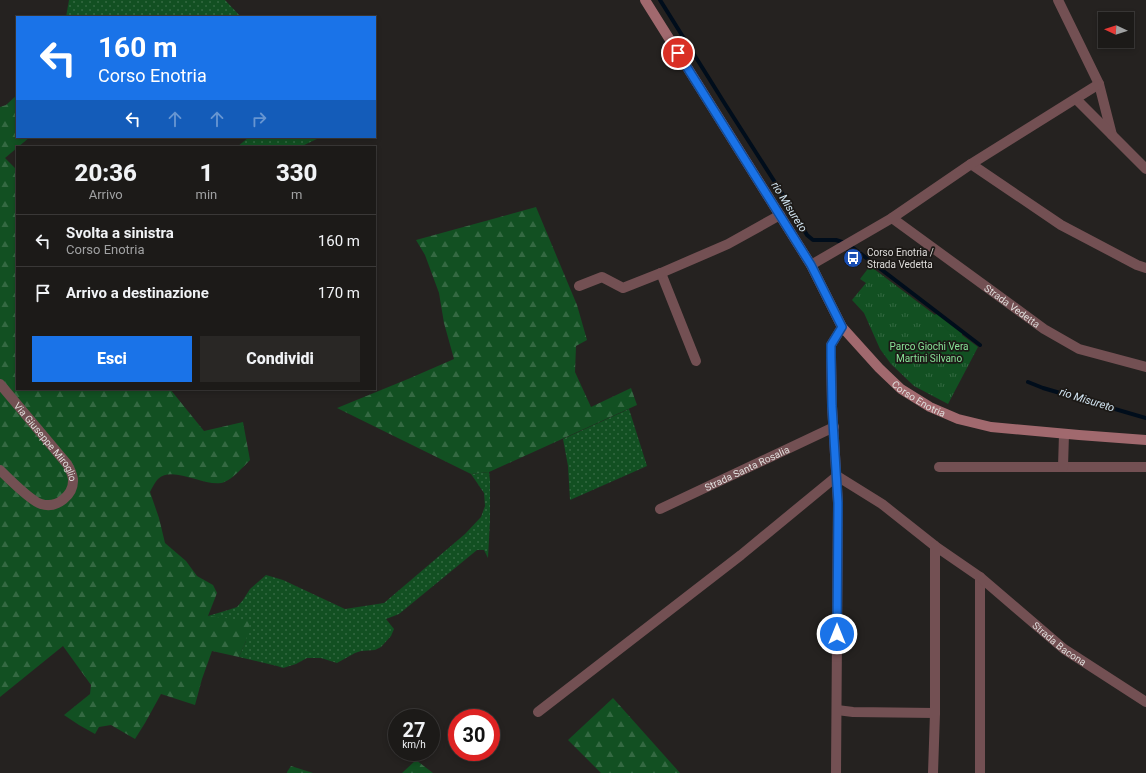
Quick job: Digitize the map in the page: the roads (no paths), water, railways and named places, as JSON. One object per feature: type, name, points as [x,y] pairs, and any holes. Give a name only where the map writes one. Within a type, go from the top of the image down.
[{"type":"main road","name":"Corso Enotria","points":[[645,0],[811,265],[842,327],[901,390],[930,407],[958,419],[991,427],[1146,440]]},
{"type":"street","points":[[1058,0],[1099,84],[1112,136]]},
{"type":"street","points":[[811,265],[892,218],[971,164],[1099,84]]},
{"type":"street","points":[[1076,99],[1146,169]]},
{"type":"street","points":[[971,164],[1061,225],[1136,265],[1146,268]]},
{"type":"street","points":[[579,286],[602,277],[623,288],[728,244],[780,215]]},
{"type":"street","name":"Strada Vedetta","points":[[892,218],[1044,329],[1079,349],[1146,367]]},
{"type":"street","points":[[661,273],[696,361]]},
{"type":"street","points":[[836,773],[838,503],[832,406],[831,345],[842,327]]},
{"type":"street","name":"Via Giuseppe Miroglio","points":[[0,384],[67,464],[73,479],[72,486],[69,494],[64,500],[57,504],[42,504],[34,501],[0,470]]},
{"type":"street","name":"Strada Santa Rosalia","points":[[660,509],[834,426]]},
{"type":"street","points":[[1063,467],[1064,434]]},
{"type":"street","points":[[939,467],[1146,467]]},
{"type":"street","points":[[538,712],[741,555],[837,476]]},
{"type":"street","name":"Strada Bacona","points":[[837,476],[882,504],[935,546],[980,577],[1064,649],[1146,702]]},
{"type":"street","points":[[933,773],[935,713],[935,546]]},
{"type":"street","points":[[980,577],[980,773]]},
{"type":"street","points":[[837,710],[853,712],[935,713]]},
{"type":"waterway","name":"rio Misureto","points":[[660,0],[807,235],[813,240],[836,240],[848,244],[980,345]]},
{"type":"waterway","name":"rio Misureto","points":[[1028,382],[1043,388],[1146,418]]},
{"type":"place","name":"Corso Enotria / Strada Vedetta","points":[[853,258]]},
{"type":"park label","name":"Parco Giochi Vera Martini Silvano","points":[[929,352]]}]
